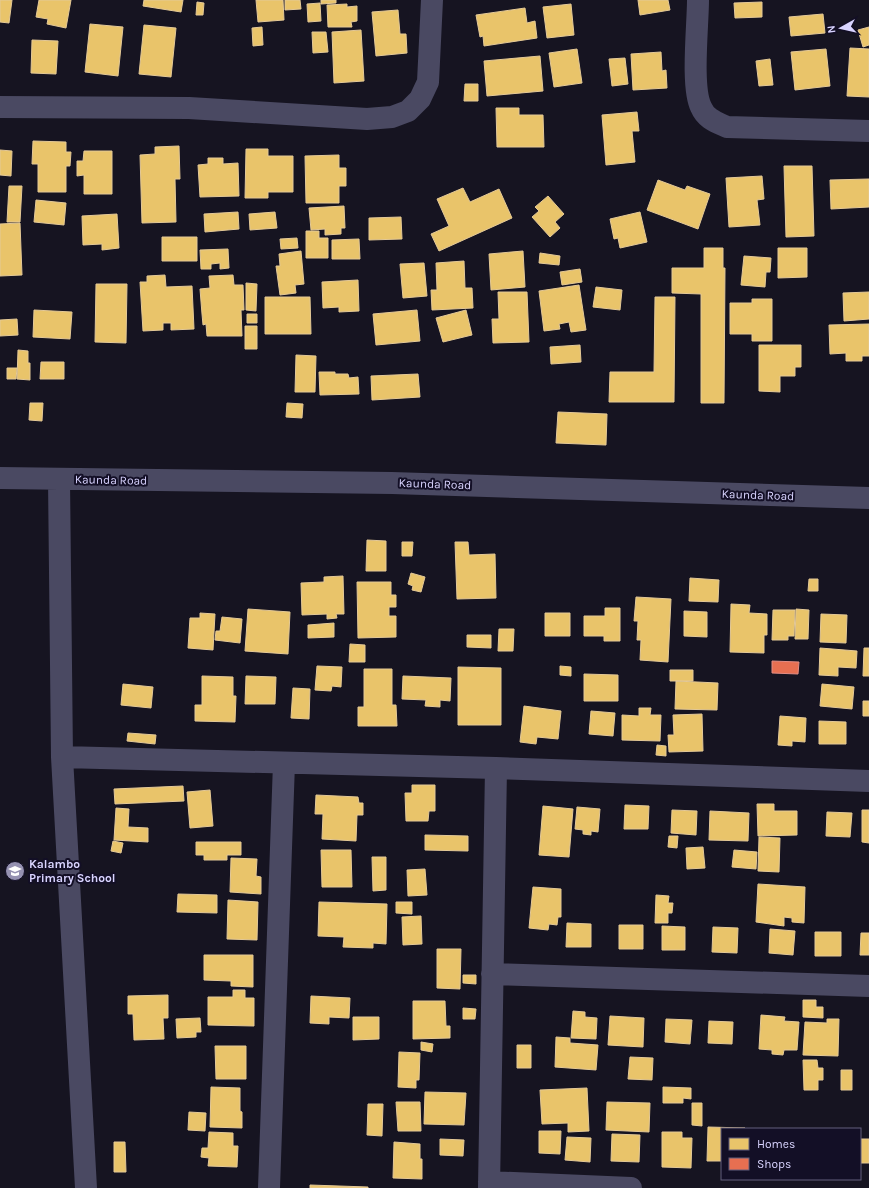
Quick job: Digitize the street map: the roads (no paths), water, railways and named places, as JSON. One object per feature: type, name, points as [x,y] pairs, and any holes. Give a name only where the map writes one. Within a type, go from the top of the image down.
[{"type":"street","points":[[0,107],[188,108],[367,119],[392,117],[408,111],[420,99],[428,82],[432,0]]},
{"type":"street","points":[[698,0],[696,88],[701,108],[711,120],[727,127],[869,131]]},
{"type":"street","name":"Kaunda Road","points":[[0,478],[392,483],[869,498]]},
{"type":"street","points":[[59,479],[62,758],[86,1188]]},
{"type":"street","points":[[62,758],[496,768],[869,781]]},
{"type":"street","points":[[269,1188],[284,763]]},
{"type":"street","points":[[496,768],[489,1185],[631,1188]]},
{"type":"street","points":[[492,974],[869,986]]},
{"type":"place","name":"Kalambo Primary School","points":[[15,871]]}]
